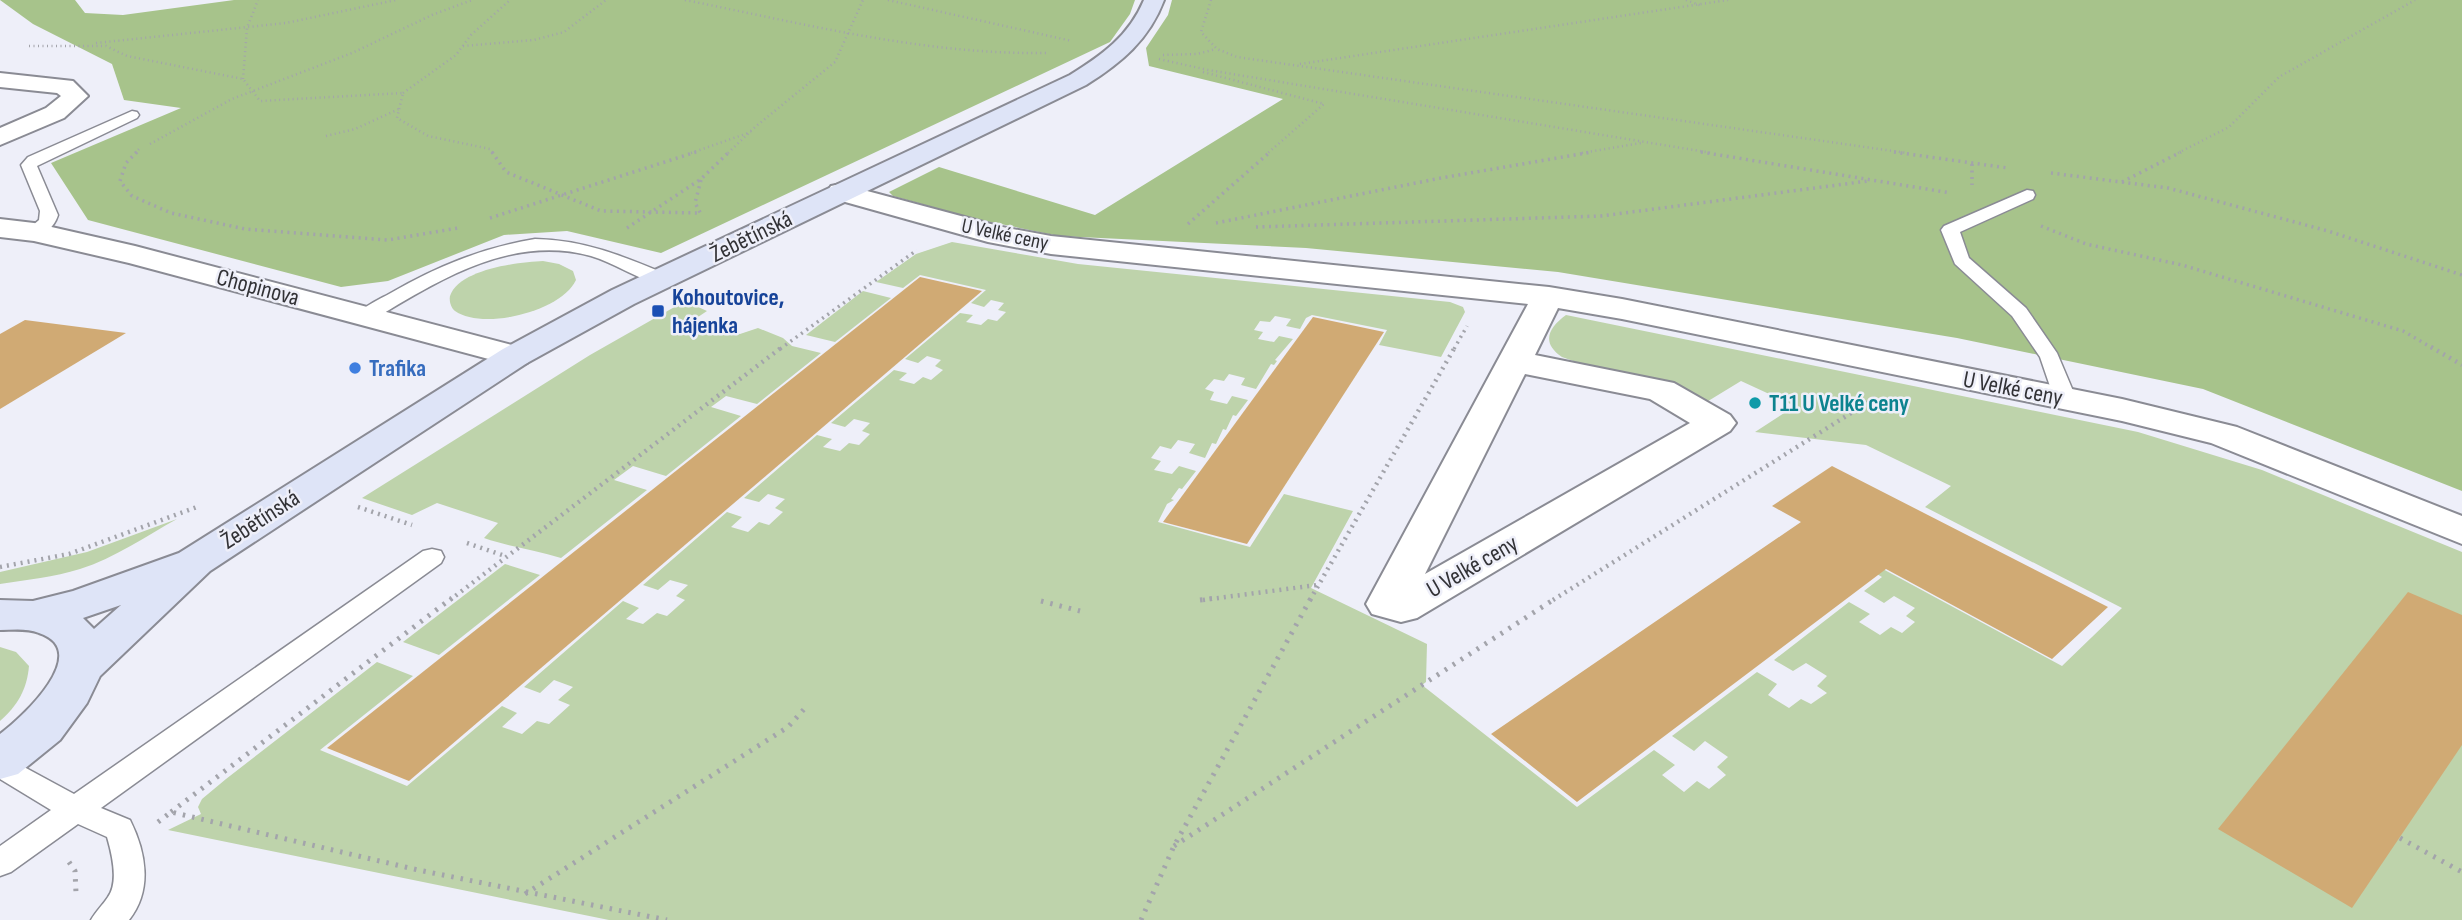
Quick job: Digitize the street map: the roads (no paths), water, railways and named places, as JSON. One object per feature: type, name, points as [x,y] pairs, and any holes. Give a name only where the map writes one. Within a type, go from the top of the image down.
[{"type":"street","name":"Žebětínská","points":[[17,615],[86,602],[195,561],[515,356],[661,279],[1046,96],[1120,52],[1138,33],[1154,0]]},
{"type":"street","points":[[0,80],[64,86],[76,96],[55,113],[0,137]]},
{"type":"street","name":"U Velké ceny","points":[[841,192],[999,236],[1051,244],[1549,296],[2065,398],[2224,435],[2462,531]]},
{"type":"street","name":"Chopinova","points":[[0,228],[34,232],[135,255],[515,356]]},
{"type":"street","name":"U Velké ceny","points":[[1515,361],[1661,391],[1717,424],[1401,607],[1388,604],[1506,377],[1549,296]]},
{"type":"street","name":"Žebětínská","points":[[0,763],[53,717],[72,691],[83,665],[111,636],[162,595],[195,561]]},
{"type":"street","points":[[17,615],[55,621],[71,630],[82,646],[83,665]]},
{"type":"lane","points":[[34,232],[50,218],[29,165],[34,160],[132,115]]},
{"type":"lane","points":[[2027,195],[1950,230],[1961,260],[2019,312],[2050,357],[2065,398]]},
{"type":"lane","points":[[367,316],[423,282],[470,260],[499,251],[546,245],[587,250],[661,279]]},
{"type":"lane","points":[[0,863],[432,557]]},
{"type":"lane","points":[[0,763],[76,810],[118,829],[126,845],[129,868],[124,900],[108,920]]},
{"type":"place","name":"Kohoutovice, hájenka","points":[[658,311]]},
{"type":"place","name":"Trafika","points":[[355,368]]},
{"type":"place","name":"T11 U Velké ceny","points":[[1755,403]]}]
